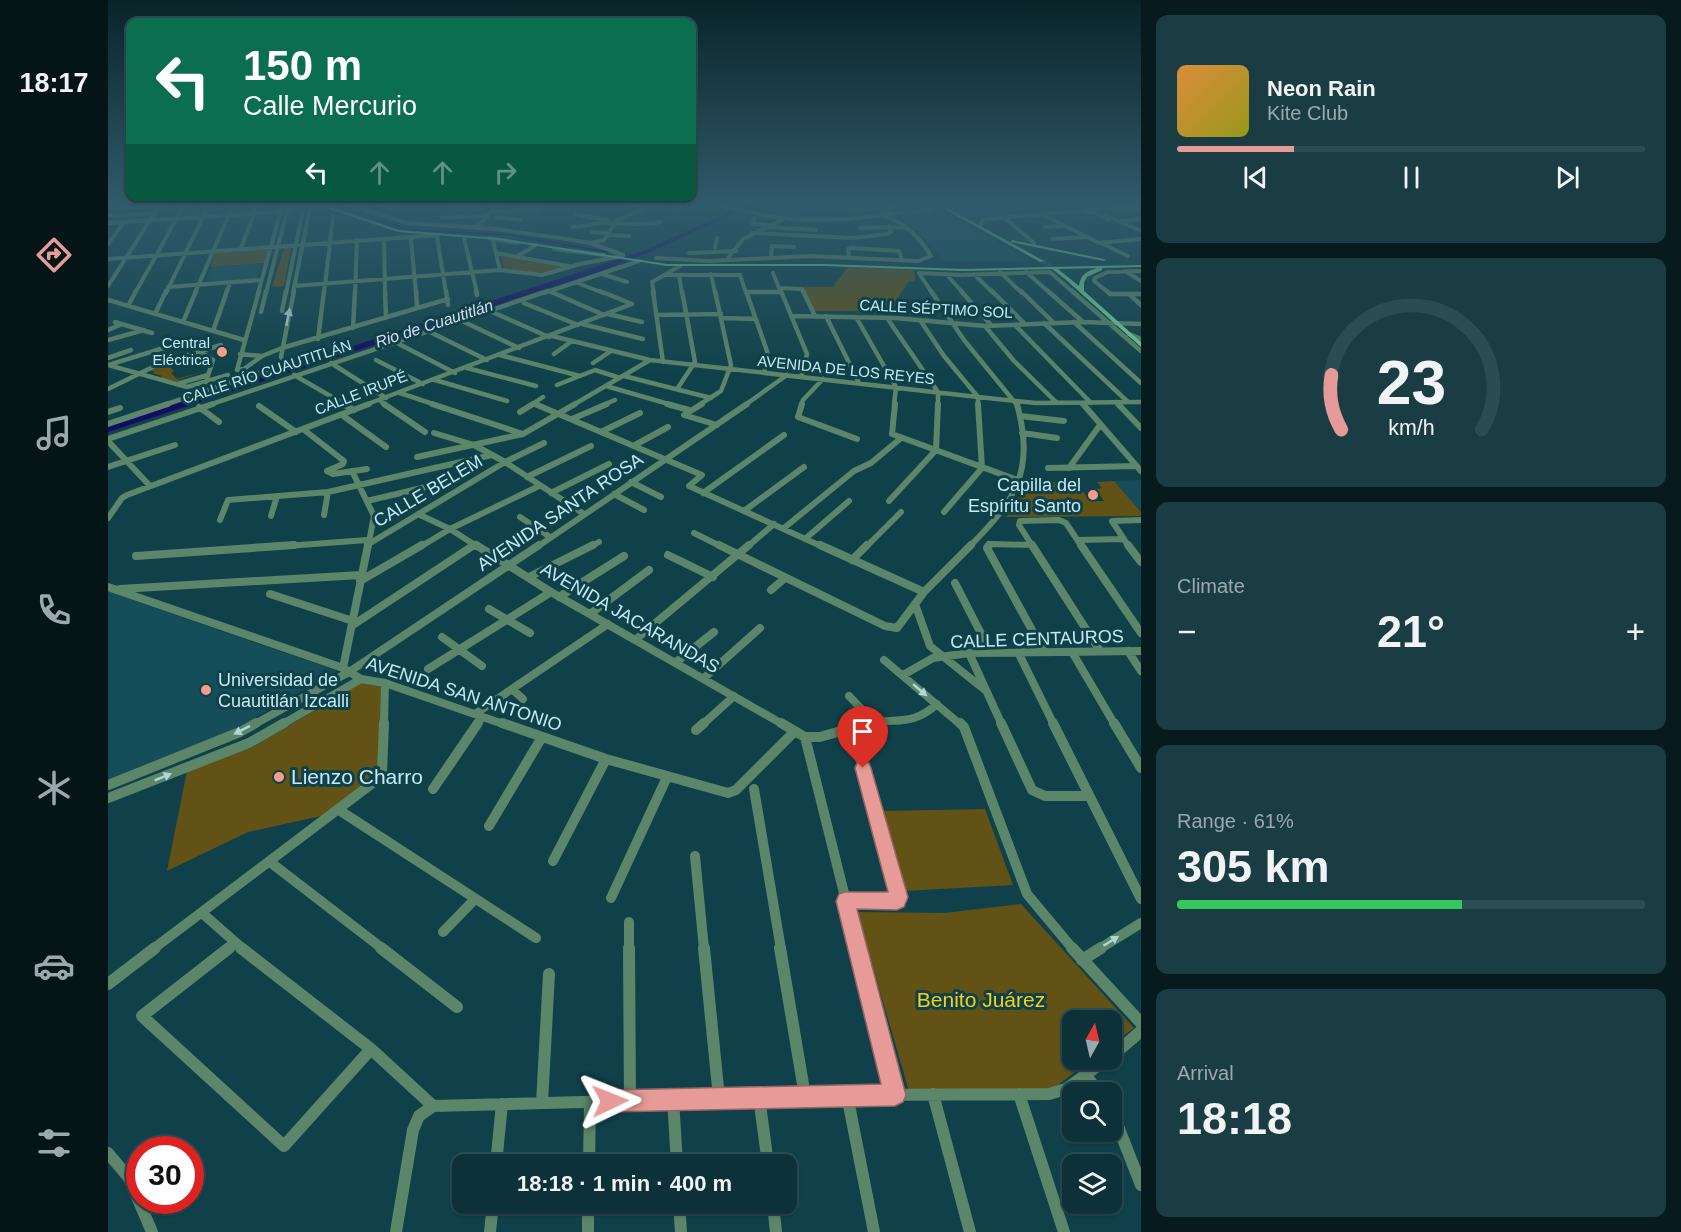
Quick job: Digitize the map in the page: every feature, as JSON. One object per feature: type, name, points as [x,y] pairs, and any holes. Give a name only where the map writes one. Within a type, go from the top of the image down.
[{"type":"main road","points":[[656,260],[681,264],[986,269],[1124,268]]},
{"type":"main road","points":[[986,269],[1098,260]]},
{"type":"main road","points":[[1122,260],[1141,261]]},
{"type":"main road","points":[[639,261],[680,266],[758,270],[762,265]]},
{"type":"main road","points":[[1082,291],[1081,280],[1088,272],[1141,266]]},
{"type":"main road","points":[[1052,270],[1082,291],[1141,345]]},
{"type":"street","points":[[108,286],[125,260]]},
{"type":"street","points":[[128,306],[154,260]]},
{"type":"street","points":[[155,314],[182,260]]},
{"type":"street","points":[[183,322],[209,260]]},
{"type":"street","points":[[266,260],[236,370],[244,369],[262,356],[282,348],[417,308],[448,302],[441,260]]},
{"type":"street","points":[[261,312],[275,260]]},
{"type":"street","points":[[282,311],[292,260]]},
{"type":"street","points":[[108,424],[281,367],[285,362],[281,357],[282,348],[298,260]]},
{"type":"street","points":[[318,339],[328,260]]},
{"type":"street","points":[[353,328],[356,260]]},
{"type":"street","points":[[385,260],[386,318]]},
{"type":"street","points":[[413,260],[417,308]]},
{"type":"street","points":[[469,260],[477,295]]},
{"type":"street","points":[[498,260],[500,270]]},
{"type":"street","points":[[537,260],[573,266]]},
{"type":"street","points":[[563,265],[569,260]]},
{"type":"street","points":[[294,286],[500,270],[542,275],[602,260]]},
{"type":"street","name":"CALLE RÍO CUAUTITLÁN","points":[[108,440],[199,406],[397,343],[639,261]]},
{"type":"street","points":[[663,362],[652,282],[680,266]]},
{"type":"street","points":[[1141,271],[1124,268],[1108,272],[1095,278],[1094,281],[1109,293],[1141,294]]},
{"type":"street","points":[[1124,268],[1141,281]]},
{"type":"street","points":[[694,533],[894,629],[900,626],[924,592],[998,518],[1020,481],[1024,457],[1020,416],[1016,401],[964,340],[920,273],[974,274],[1052,270],[1141,351]]},
{"type":"street","points":[[1000,272],[1053,322]]},
{"type":"street","points":[[1026,272],[1083,322]]},
{"type":"street","points":[[773,273],[807,354],[801,376]]},
{"type":"street","points":[[602,274],[627,282]]},
{"type":"street","points":[[677,389],[695,362],[679,274]]},
{"type":"street","points":[[711,274],[730,359],[721,391],[684,414],[717,425]]},
{"type":"street","points":[[667,275],[738,274],[747,292],[767,351],[768,359],[764,373]]},
{"type":"street","points":[[946,274],[1014,362],[1057,403]]},
{"type":"street","points":[[974,274],[1025,324]]},
{"type":"street","points":[[168,287],[261,280]]},
{"type":"street","name":"CALLE IRUPÉ","points":[[108,518],[122,498],[150,486],[455,373],[632,304],[574,282]]},
{"type":"street","points":[[213,331],[230,283]]},
{"type":"street","points":[[747,292],[802,289],[815,316]]},
{"type":"street","points":[[548,291],[606,314],[642,322]]},
{"type":"street","points":[[1129,294],[1141,304]]},
{"type":"street","points":[[108,300],[244,340]]},
{"type":"street","points":[[524,303],[580,325],[643,339]]},
{"type":"street","name":"AVENIDA DE LOS REYES","points":[[490,311],[551,336],[663,362],[1016,401],[1141,402]]},
{"type":"street","points":[[657,315],[756,319]]},
{"type":"street","name":"CALLE SÉPTIMO SOL","points":[[792,316],[887,318],[988,326],[1108,321],[1141,324]]},
{"type":"street","points":[[826,316],[859,383]]},
{"type":"street","points":[[856,317],[896,387],[892,434],[1020,481]]},
{"type":"street","points":[[887,318],[938,392],[936,450],[889,501]]},
{"type":"street","points":[[111,320],[152,333]]},
{"type":"street","points":[[920,320],[944,356],[978,397],[982,468],[944,512]]},
{"type":"street","points":[[462,321],[519,348]]},
{"type":"street","points":[[1074,322],[1141,382]]},
{"type":"street","points":[[1044,323],[1128,402]]},
{"type":"street","points":[[108,330],[122,324]]},
{"type":"street","points":[[1016,325],[1091,402]]},
{"type":"street","points":[[109,340],[144,330]]},
{"type":"street","points":[[430,332],[487,360]]},
{"type":"street","points":[[1129,334],[1141,339]]},
{"type":"street","points":[[177,340],[192,345]]},
{"type":"street","points":[[554,354],[572,341]]},
{"type":"street","points":[[109,367],[183,342]]},
{"type":"street","points":[[397,343],[455,373]]},
{"type":"street","points":[[108,389],[159,364],[221,345]]},
{"type":"street","points":[[108,358],[131,350]]},
{"type":"street","points":[[201,351],[213,360],[207,378]]},
{"type":"street","points":[[593,363],[611,351]]},
{"type":"street","points":[[240,354],[262,356]]},
{"type":"street","points":[[500,355],[580,376]]},
{"type":"street","points":[[376,360],[423,384]]},
{"type":"street","points":[[417,457],[523,434],[650,360]]},
{"type":"street","points":[[331,363],[386,398]]},
{"type":"street","points":[[109,367],[177,384],[228,375]]},
{"type":"street","points":[[467,368],[536,386]]},
{"type":"street","points":[[557,386],[595,370],[711,398]]},
{"type":"street","points":[[294,375],[354,410]]},
{"type":"street","name":"AVENIDA SANTA ROSA","points":[[108,785],[240,732],[346,670],[550,537],[787,375]]},
{"type":"street","points":[[435,380],[507,401]]},
{"type":"street","points":[[823,380],[803,400],[798,417],[857,439]]},
{"type":"street","points":[[606,386],[689,410]]},
{"type":"street","points":[[400,393],[523,434]]},
{"type":"street","points":[[520,412],[543,397]]},
{"type":"street","points":[[379,400],[424,432]]},
{"type":"street","points":[[572,419],[615,400]]},
{"type":"street","points":[[1116,402],[1141,428]]},
{"type":"street","points":[[534,403],[702,475],[689,486],[924,592]]},
{"type":"street","points":[[1082,403],[1138,469]]},
{"type":"street","points":[[199,406],[219,422]]},
{"type":"street","points":[[259,406],[296,432]]},
{"type":"street","points":[[108,412],[120,408]]},
{"type":"street","points":[[601,432],[640,413]]},
{"type":"street","points":[[342,415],[386,447]]},
{"type":"street","points":[[1020,416],[1064,421]]},
{"type":"street","points":[[1069,468],[1101,425]]},
{"type":"street","points":[[635,445],[668,427]]},
{"type":"street","points":[[303,429],[344,461],[344,464],[327,471],[333,474],[367,469]]},
{"type":"street","points":[[434,433],[474,445],[505,462],[584,514]]},
{"type":"street","points":[[1022,433],[1057,438]]},
{"type":"street","points":[[703,493],[783,435]]},
{"type":"street","points":[[784,528],[854,471],[871,463],[901,438]]},
{"type":"street","points":[[108,440],[150,486]]},
{"type":"street","name":"CALLE BELEM","points":[[367,543],[505,462],[544,443]]},
{"type":"street","points":[[108,466],[175,445]]},
{"type":"street","points":[[527,477],[591,446]]},
{"type":"street","points":[[220,520],[228,500],[328,492],[492,455]]},
{"type":"street","points":[[551,493],[609,464]]},
{"type":"street","points":[[744,511],[804,467]]},
{"type":"street","points":[[1048,468],[1138,469]]},
{"type":"street","points":[[346,670],[367,543],[374,516],[352,471]]},
{"type":"street","points":[[631,482],[662,497]]},
{"type":"street","points":[[367,501],[430,486]]},
{"type":"street","points":[[111,588],[361,578],[450,529],[539,486]]},
{"type":"street","points":[[324,515],[328,492]]},
{"type":"street","points":[[614,494],[644,510]]},
{"type":"street","points":[[271,516],[277,496]]},
{"type":"street","points":[[805,539],[849,501]]},
{"type":"street","points":[[852,560],[901,512]]},
{"type":"street","name":"AVENIDA JACARANDAS","points":[[418,514],[450,529],[559,597],[805,737]]},
{"type":"street","points":[[520,517],[550,537]]},
{"type":"street","points":[[1141,520],[1112,521],[1141,562]]},
{"type":"street","points":[[1100,651],[1019,525],[1020,522],[1063,521],[1141,633]]},
{"type":"street","points":[[635,640],[774,524]]},
{"type":"street","points":[[1077,540],[1124,539]]},
{"type":"street","points":[[529,578],[600,542]]},
{"type":"street","points":[[136,556],[367,543]]},
{"type":"street","points":[[353,623],[476,544]]},
{"type":"street","points":[[1032,545],[992,544],[987,548],[1044,652]]},
{"type":"street","points":[[668,555],[713,577]]},
{"type":"street","points":[[559,597],[624,556]]},
{"type":"street","points":[[590,614],[650,570]]},
{"type":"street","points":[[771,590],[785,578]]},
{"type":"street","points":[[955,583],[991,653]]},
{"type":"street","name":"AVENIDA SAN ANTONIO","points":[[111,588],[346,670],[361,679],[385,683],[606,759],[728,793],[736,790],[794,732]]},
{"type":"street","points":[[428,669],[551,592]]},
{"type":"street","points":[[270,594],[353,623]]},
{"type":"street","points":[[915,604],[930,646],[940,657],[985,690]]},
{"type":"street","points":[[489,609],[530,633]]},
{"type":"street","points":[[433,789],[478,716],[608,624]]},
{"type":"street","points":[[704,678],[760,628]]},
{"type":"street","points":[[675,663],[714,632]]},
{"type":"street","points":[[442,637],[482,666]]},
{"type":"street","points":[[1128,651],[1141,671]]},
{"type":"street","name":"CALLE CENTAUROS","points":[[903,675],[933,658],[969,653],[1141,651]]},
{"type":"street","points":[[1018,652],[1141,899]]},
{"type":"street","points":[[1072,652],[1141,768]]},
{"type":"street","points":[[969,653],[1032,790],[1045,796],[1089,796]]},
{"type":"street","points":[[884,660],[964,727],[1027,894],[1082,960],[1141,1023]]},
{"type":"street","points":[[108,798],[249,743],[361,679]]},
{"type":"street","points":[[108,984],[381,776],[385,683]]},
{"type":"street","points":[[513,690],[523,699]]},
{"type":"street","points":[[696,730],[734,696]]},
{"type":"street","points":[[849,696],[874,722]]},
{"type":"street","points":[[895,1095],[805,737],[820,737],[874,722],[903,721],[924,716],[937,704]]},
{"type":"street","points":[[845,901],[897,901],[899,897],[851,727]]},
{"type":"street","points":[[489,826],[542,737]]},
{"type":"street","points":[[553,861],[606,759]]},
{"type":"street","points":[[611,898],[667,777]]},
{"type":"street","points":[[123,780],[126,792]]},
{"type":"street","points":[[754,789],[805,1096]]},
{"type":"street","points":[[339,810],[536,938]]},
{"type":"street","points":[[695,856],[719,1098]]},
{"type":"street","points":[[270,862],[457,1007]]},
{"type":"street","points":[[443,932],[475,899]]},
{"type":"street","points":[[202,913],[235,943],[371,1049],[433,1106]]},
{"type":"street","points":[[628,922],[630,1100]]},
{"type":"street","points":[[1082,960],[1141,923]]},
{"type":"street","points":[[235,943],[142,1016],[284,1146],[371,1049]]},
{"type":"street","points":[[542,1103],[549,974]]},
{"type":"street","points":[[1122,1047],[1141,1031]]},
{"type":"street","points":[[396,1232],[413,1130],[419,1116],[433,1106],[1058,1092],[1093,1070]]},
{"type":"street","points":[[1086,1076],[1091,1082]]},
{"type":"street","points":[[933,1094],[970,1232]]},
{"type":"street","points":[[1018,1094],[1064,1232]]},
{"type":"street","points":[[847,1095],[874,1232]]},
{"type":"street","points":[[759,1097],[767,1154]]},
{"type":"street","points":[[673,1099],[676,1154]]},
{"type":"street","points":[[589,1154],[590,1102]]},
{"type":"street","points":[[497,1154],[502,1104]]},
{"type":"street","points":[[1122,1137],[1141,1185]]},
{"type":"street","points":[[108,1153],[129,1178],[152,1232]]},
{"type":"street","points":[[490,1232],[492,1214]]},
{"type":"street","points":[[588,1214],[588,1232]]},
{"type":"street","points":[[680,1214],[681,1232]]},
{"type":"street","points":[[774,1214],[776,1232]]},
{"type":"shaded area","points":[[945,260],[1031,261],[945,261]]},
{"type":"shaded area","points":[[260,264],[257,280],[204,284],[212,267]]},
{"type":"shaded area","points":[[1141,480],[1141,512],[1114,481]]},
{"type":"shaded area","name":"Universidad de Cuautitlán Izcalli","points":[[108,591],[337,671],[231,731],[108,779]]},
{"type":"green space","points":[[212,260],[266,260],[265,263],[210,267]]},
{"type":"green space","points":[[280,260],[289,260],[284,286],[272,287]]},
{"type":"green space","points":[[502,260],[526,260],[568,268],[543,274],[504,269]]},
{"type":"green space","points":[[848,267],[914,270],[915,282],[909,281],[894,304],[890,303],[893,311],[812,311],[801,287],[833,287]]},
{"type":"green space","points":[[202,355],[197,357],[202,361],[196,363],[191,359],[169,366],[174,371],[171,373],[177,379],[201,372],[178,380],[181,382],[160,378],[162,376],[153,373],[154,371],[148,371]]},
{"type":"green space","points":[[1114,481],[1141,512],[1141,516],[1006,517],[1028,482],[1067,482],[1073,489],[1081,489],[1090,501],[1104,501],[1096,489],[1102,488],[1097,482]]},
{"type":"green space","name":"Lienzo Charro","points":[[363,682],[384,686],[381,758],[369,783],[330,814],[248,832],[167,871],[187,771],[251,748]]},
{"type":"green space","points":[[985,809],[1013,885],[903,891],[880,811]]},
{"type":"green space","name":"Benito Juárez","points":[[1021,904],[1118,1010],[1062,1010],[1062,1070],[1078,1070],[1050,1091],[909,1091],[857,912],[945,913]]},
{"type":"green space","name":"Benito Juárez","points":[[1122,1015],[1134,1028],[1122,1037]]},
{"type":"waterway","name":"Rio de Cuautitlán","points":[[108,429],[622,260]]},
{"type":"tunnel","points":[[1042,261],[1053,268]]},
{"type":"place","name":"Central Eléctrica","points":[[222,352]]},
{"type":"place","name":"Capilla del Espíritu Santo","points":[[1093,495]]},
{"type":"place","name":"Universidad de Cuautitlán Izcalli","points":[[206,690]]},
{"type":"place","name":"Lienzo Charro","points":[[279,777]]},
{"type":"route","points":[[610,1101],[895,1095],[845,901],[897,901],[899,897],[863,768]]}]
